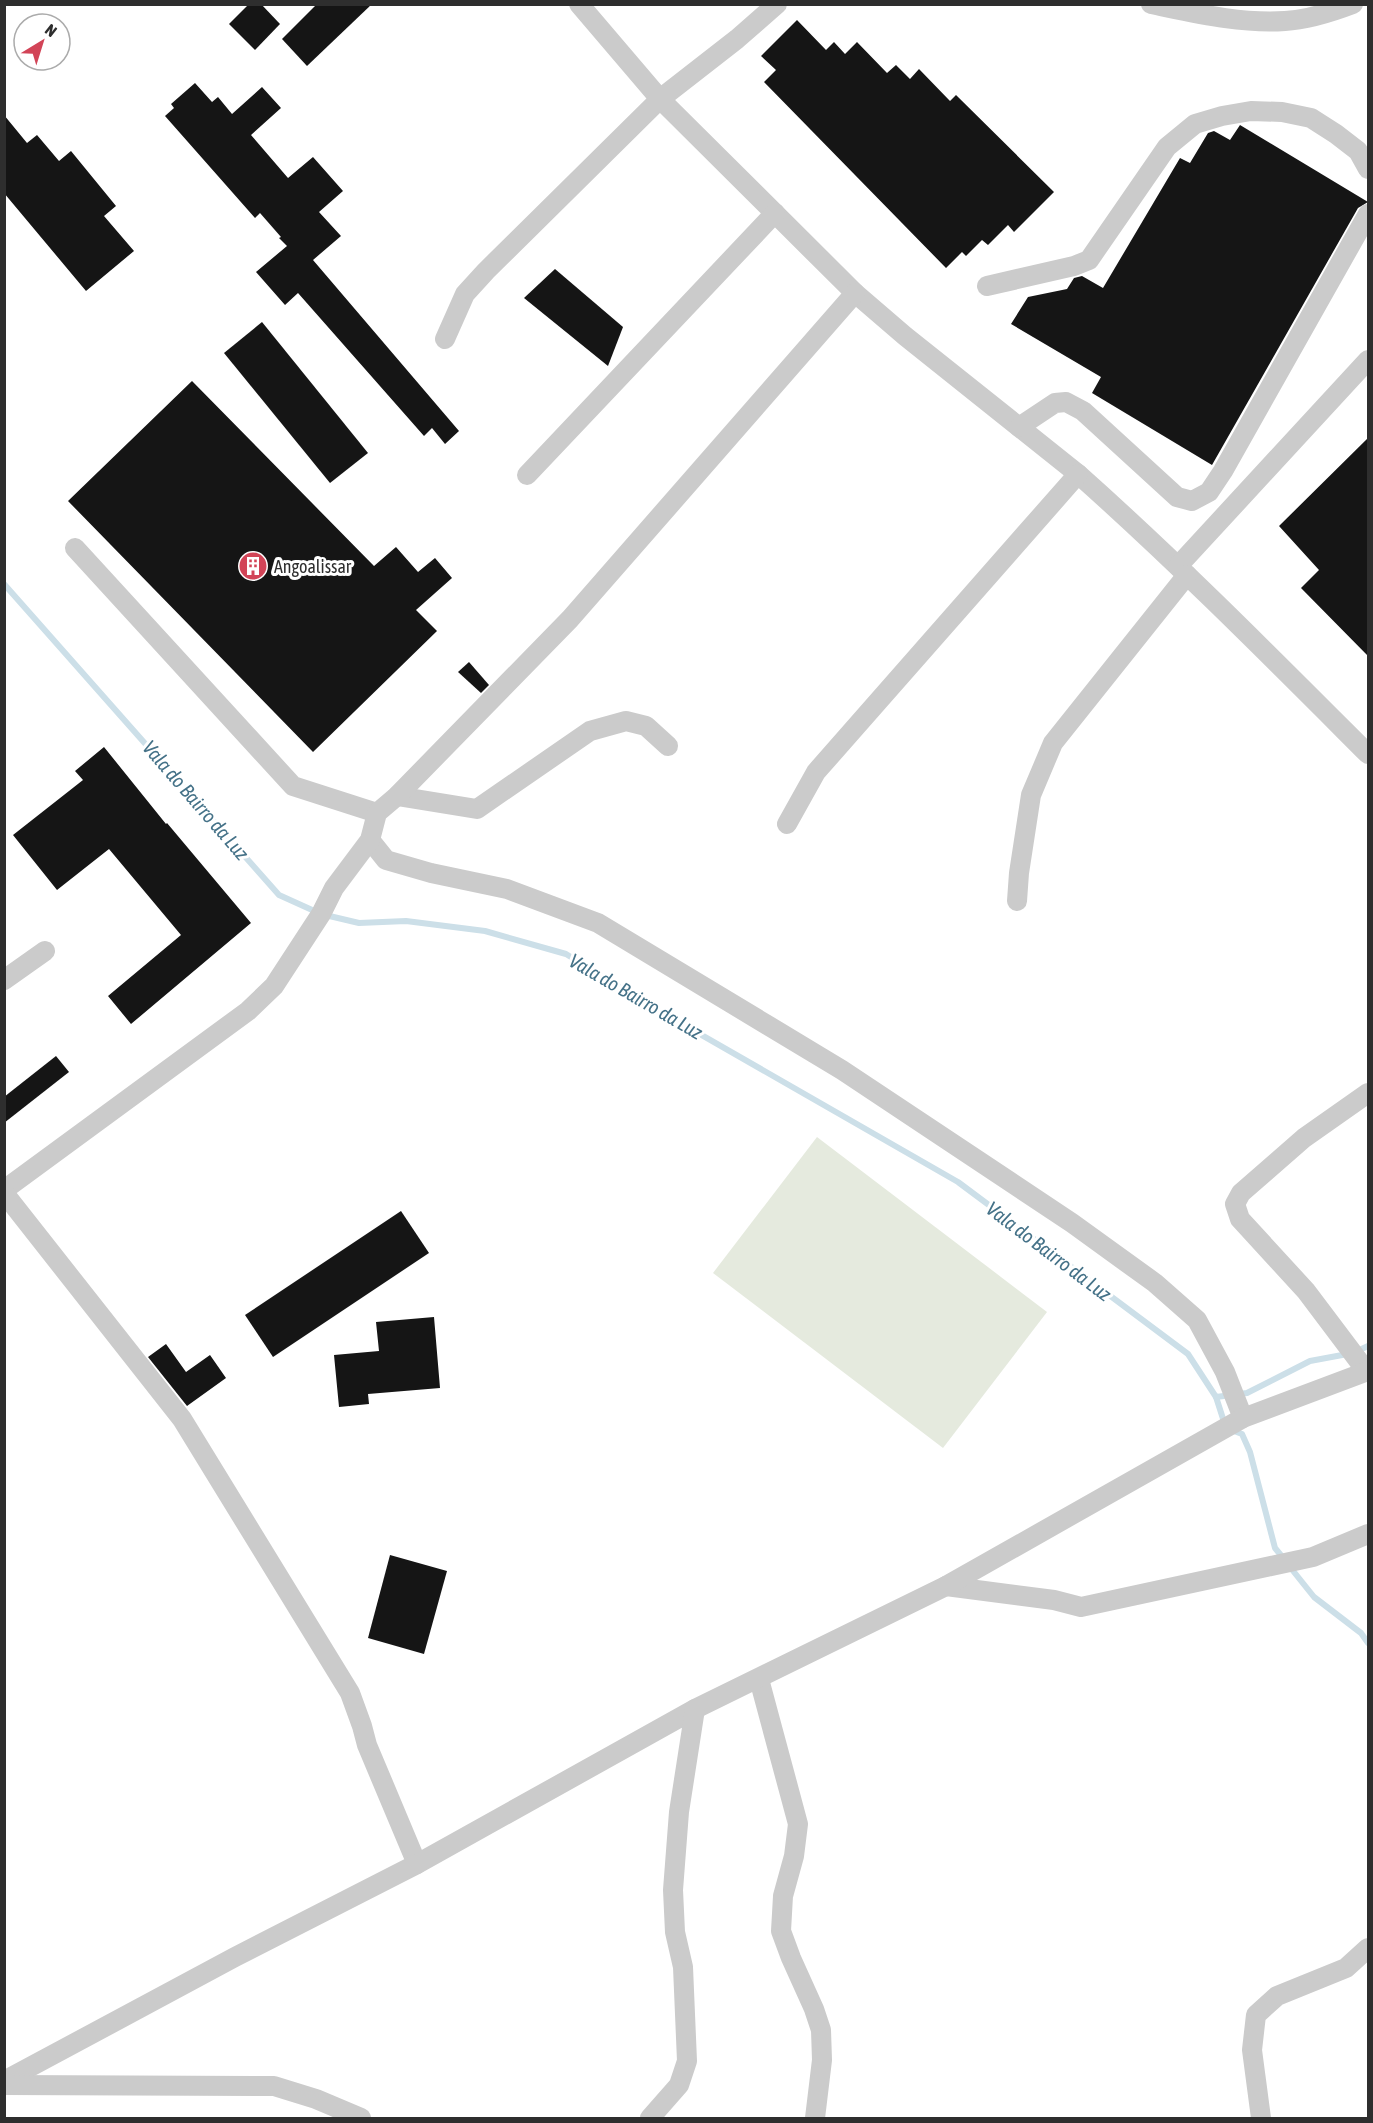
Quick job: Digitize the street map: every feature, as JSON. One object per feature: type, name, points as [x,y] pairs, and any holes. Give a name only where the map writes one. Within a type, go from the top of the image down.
[{"type":"street","points":[[579,4],[660,99],[855,292],[905,336],[1078,474],[1183,571],[1368,753]]},
{"type":"street","points":[[445,339],[465,294],[660,99],[737,39],[777,4]]},
{"type":"street","points":[[1151,4],[1236,20],[1287,21],[1330,12],[1353,4]]},
{"type":"street","points":[[987,286],[1074,266],[1089,260],[1167,147],[1195,124],[1251,111],[1282,112],[1311,118],[1358,151],[1368,169]]},
{"type":"street","points":[[527,475],[774,213]]},
{"type":"street","points":[[1019,427],[1055,403],[1066,402],[1083,411],[1177,497],[1192,501],[1209,492],[1368,214]]},
{"type":"street","points":[[417,1864],[367,1745],[363,1726],[350,1693],[182,1419],[4,1192],[248,1011],[274,986],[321,914],[334,888],[370,840],[377,813],[397,796],[570,620],[855,292]]},
{"type":"street","points":[[1017,901],[1019,873],[1032,795],[1053,743],[1183,571],[1368,360]]},
{"type":"street","points":[[787,824],[816,772],[1078,474]]},
{"type":"street","points":[[75,548],[294,786],[377,813]]},
{"type":"street","points":[[397,796],[477,809],[590,731],[626,721],[646,726],[668,746]]},
{"type":"street","points":[[370,840],[386,860],[431,873],[507,889],[598,923],[842,1070],[1072,1223],[1155,1283],[1197,1320],[1225,1372],[1243,1418]]},
{"type":"street","points":[[4,980],[45,951]]},
{"type":"street","points":[[4,2083],[235,1957],[417,1864],[695,1709],[946,1586],[1243,1418],[1368,1371],[1306,1291],[1240,1219],[1235,1204],[1241,1192],[1304,1138],[1368,1093]]},
{"type":"street","points":[[946,1586],[1054,1600],[1081,1607],[1313,1557],[1368,1534]]},
{"type":"street","points":[[759,1679],[798,1824],[794,1856],[783,1896],[781,1931],[814,2008],[821,2031],[822,2060],[815,2118]]},
{"type":"street","points":[[650,2118],[679,2085],[687,2061],[683,1967],[675,1932],[673,1890],[680,1812],[695,1709]]},
{"type":"street","points":[[1261,2118],[1252,2050],[1256,2014],[1277,1996],[1346,1968],[1368,1948]]},
{"type":"street","points":[[4,2083],[274,2086],[316,2099],[361,2118]]},
{"type":"shaded area","points":[[817,1137],[1047,1312],[943,1448],[713,1273]]},
{"type":"building","points":[[249,4],[261,4],[280,24],[255,50],[229,24]]},
{"type":"building","points":[[317,4],[372,4],[307,66],[282,39]]},
{"type":"building","points":[[797,20],[826,50],[834,42],[845,54],[857,42],[887,73],[896,65],[910,79],[919,69],[950,101],[956,95],[1054,192],[1014,232],[1008,225],[988,245],[982,240],[966,256],[962,252],[946,268],[764,82],[776,70],[761,56]]},
{"type":"building","points":[[195,83],[212,102],[218,97],[232,114],[262,87],[281,108],[251,135],[288,178],[313,157],[343,191],[319,212],[341,236],[313,260],[459,431],[445,444],[432,428],[424,436],[298,293],[285,305],[256,272],[287,246],[260,213],[255,218],[165,116],[174,108],[171,104]]},
{"type":"building","points":[[4,115],[27,143],[37,135],[59,161],[71,151],[116,206],[104,216],[134,251],[86,291],[4,193]]},
{"type":"building","points":[[1240,125],[1368,202],[1358,208],[1212,465],[1092,393],[1101,377],[1011,324],[1028,297],[1067,289],[1074,278],[1082,276],[1103,288],[1180,158],[1190,163],[1208,133],[1214,131],[1230,140]]},
{"type":"building","points":[[555,269],[623,327],[608,366],[524,298]]},
{"type":"building","points":[[262,322],[368,453],[330,483],[224,353]]},
{"type":"building","name":"Angoalissar","points":[[192,381],[374,566],[396,547],[418,572],[435,558],[452,578],[416,610],[437,631],[313,752],[68,501]]},
{"type":"building","points":[[1368,438],[1368,656],[1301,588],[1319,570],[1279,526]]},
{"type":"building","points":[[469,662],[489,685],[481,693],[458,672]]},
{"type":"building","points":[[104,747],[251,923],[131,1024],[108,996],[181,935],[109,849],[57,890],[13,835],[83,780],[75,771]]},
{"type":"building","points":[[56,1056],[69,1072],[4,1123],[4,1097]]},
{"type":"building","points":[[401,1211],[429,1253],[273,1357],[245,1315]]},
{"type":"building","points":[[434,1317],[440,1388],[368,1394],[369,1404],[339,1407],[334,1355],[379,1351],[376,1322]]},
{"type":"building","points":[[166,1344],[186,1372],[210,1355],[226,1378],[187,1406],[148,1357]]},
{"type":"building","points":[[390,1555],[447,1571],[424,1654],[368,1638]]},
{"type":"waterway","name":"Vala do Bairro da Luz","points":[[4,584],[279,895],[321,914],[359,923],[406,921],[485,931],[566,954],[644,1002],[958,1182],[1188,1354],[1216,1397],[1247,1393],[1310,1361],[1353,1353],[1368,1346]]},
{"type":"waterway","points":[[1216,1397],[1226,1428],[1242,1434],[1250,1452],[1275,1548],[1284,1559]]},
{"type":"waterway","points":[[1290,1567],[1314,1597],[1361,1633],[1368,1643]]},
{"type":"place","name":"Angoalissar","points":[[253,566]]}]
